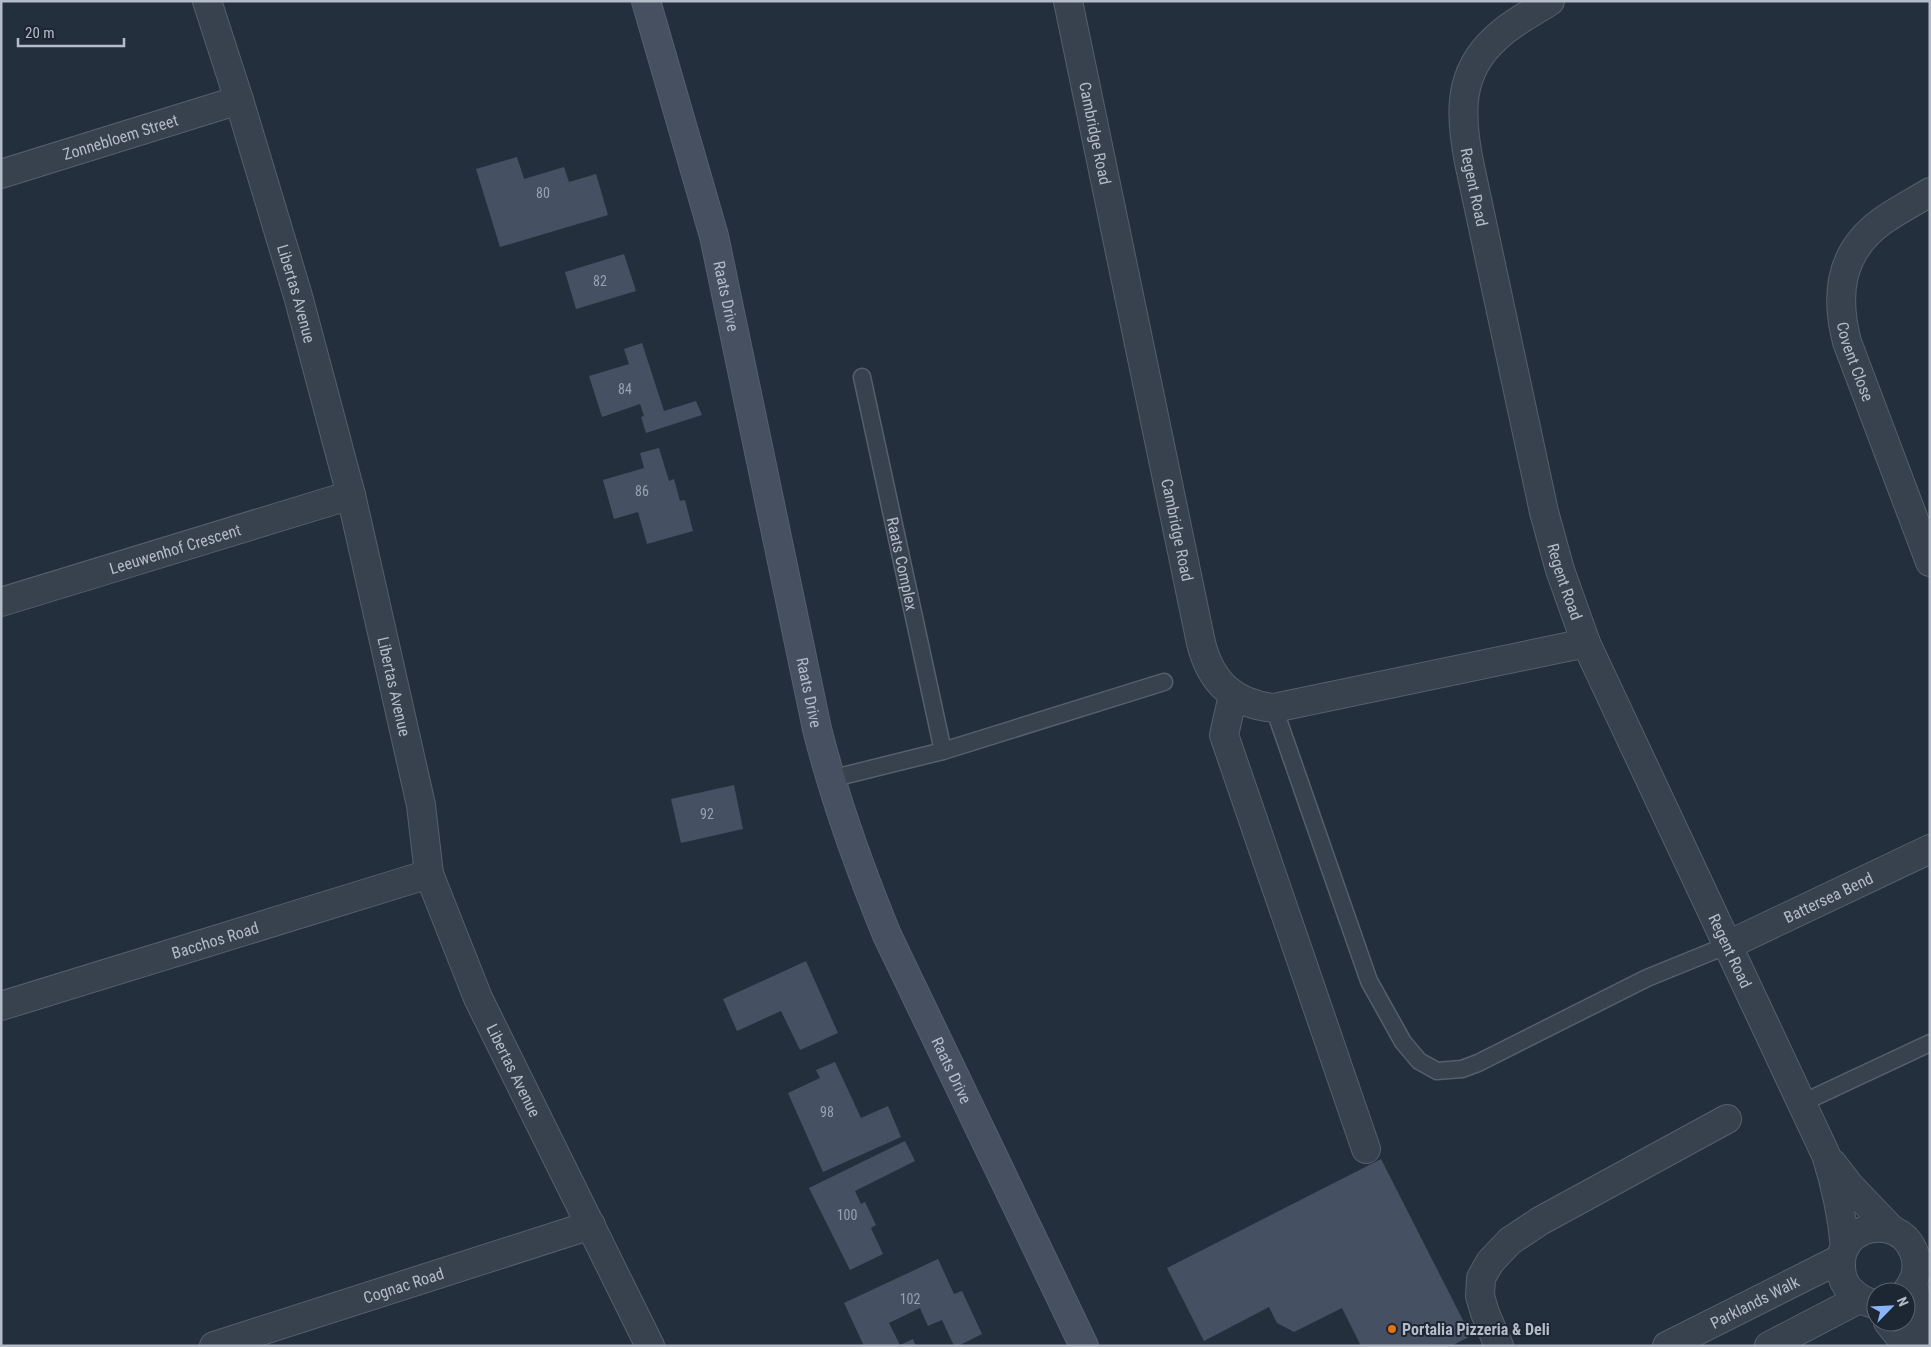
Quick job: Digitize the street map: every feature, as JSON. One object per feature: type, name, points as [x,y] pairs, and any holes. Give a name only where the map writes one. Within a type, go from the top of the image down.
[{"type":"street","name":"Libertas Avenue","points":[[207,1],[240,100],[298,296],[351,495],[421,805],[429,874],[478,998],[650,1346]]},
{"type":"street","name":"Raats Drive","points":[[646,1],[714,236],[817,729],[830,778],[860,868],[888,935],[1084,1346]]},
{"type":"street","name":"Cambridge Road","points":[[1068,1],[1205,658],[1221,685],[1233,695],[1246,702],[1260,707],[1274,708],[1586,643]]},
{"type":"street","name":"Regent Road","points":[[1550,1],[1495,38],[1482,54],[1471,72],[1464,94],[1462,117],[1469,162],[1544,512],[1560,570],[1586,643],[1826,1155],[1836,1186],[1842,1219],[1841,1274],[1848,1288],[1866,1301]]},
{"type":"street","name":"Zonnebloem Street","points":[[1,174],[240,100]]},
{"type":"street","name":"Covent Close","points":[[1930,192],[1880,223],[1865,237],[1853,253],[1844,273],[1840,296],[1841,319],[1848,342],[1930,562]]},
{"type":"street","name":"Leeuwenhof Crescent","points":[[1,602],[351,495]]},
{"type":"street","points":[[1233,695],[1224,735],[1366,1149]]},
{"type":"street","name":"Battersea Bend","points":[[1728,946],[1930,849]]},
{"type":"street","name":"Bacchos Road","points":[[1,1006],[429,874]]},
{"type":"street","points":[[1499,1346],[1480,1296],[1481,1278],[1490,1262],[1510,1241],[1540,1221],[1727,1119]]},
{"type":"street","name":"Regent Road","points":[[1826,1155],[1849,1185],[1891,1229],[1911,1245],[1916,1256],[1917,1269],[1912,1282]]},
{"type":"street","name":"Cognac Road","points":[[214,1346],[591,1225]]},
{"type":"street","name":"Parklands Walk","points":[[1667,1346],[1842,1253],[1853,1236],[1865,1229],[1878,1227],[1891,1229]]},
{"type":"street","points":[[1769,1346],[1866,1310]]},
{"type":"street","points":[[1916,1314],[1923,1346]]},
{"type":"street","points":[[1895,1332],[1907,1346]]},
{"type":"lane","name":"Raats Complex","points":[[862,377],[943,751]]},
{"type":"lane","points":[[830,778],[943,751],[1164,682]]},
{"type":"lane","points":[[1274,708],[1369,981],[1403,1042],[1418,1061],[1431,1069],[1442,1072],[1462,1069],[1478,1063],[1648,978],[1728,946]]},
{"type":"lane","points":[[1802,1103],[1930,1043]]},
{"type":"building","points":[[517,157],[524,179],[564,167],[569,182],[596,174],[608,215],[500,247],[476,169]]},
{"type":"building","points":[[624,254],[636,291],[576,309],[565,272]]},
{"type":"building","points":[[642,343],[664,411],[696,401],[702,415],[646,433],[641,417],[644,416],[640,404],[602,417],[589,376],[629,364],[624,349]]},
{"type":"building","points":[[659,448],[669,481],[674,479],[680,501],[685,500],[693,531],[647,544],[638,512],[614,519],[603,480],[644,468],[640,453]]},
{"type":"building","points":[[734,785],[743,829],[681,843],[671,799]]},
{"type":"building","points":[[806,961],[838,1033],[800,1050],[781,1011],[737,1031],[723,999]]},
{"type":"building","points":[[835,1062],[861,1118],[888,1106],[901,1137],[823,1172],[788,1093],[820,1078],[816,1070]]},
{"type":"building","points":[[905,1141],[915,1161],[855,1191],[861,1204],[865,1202],[876,1225],[871,1228],[883,1254],[850,1270],[809,1188]]},
{"type":"building","points":[[1381,1159],[1471,1336],[1451,1346],[1361,1346],[1342,1308],[1294,1332],[1277,1323],[1269,1307],[1204,1341],[1167,1268]]},
{"type":"building","points":[[938,1259],[954,1294],[962,1291],[982,1334],[958,1346],[954,1346],[942,1320],[928,1326],[920,1308],[889,1323],[900,1345],[913,1339],[916,1346],[864,1346],[844,1303]]},
{"type":"place","name":"Portalia Pizzeria & Deli","points":[[1392,1329]]}]
